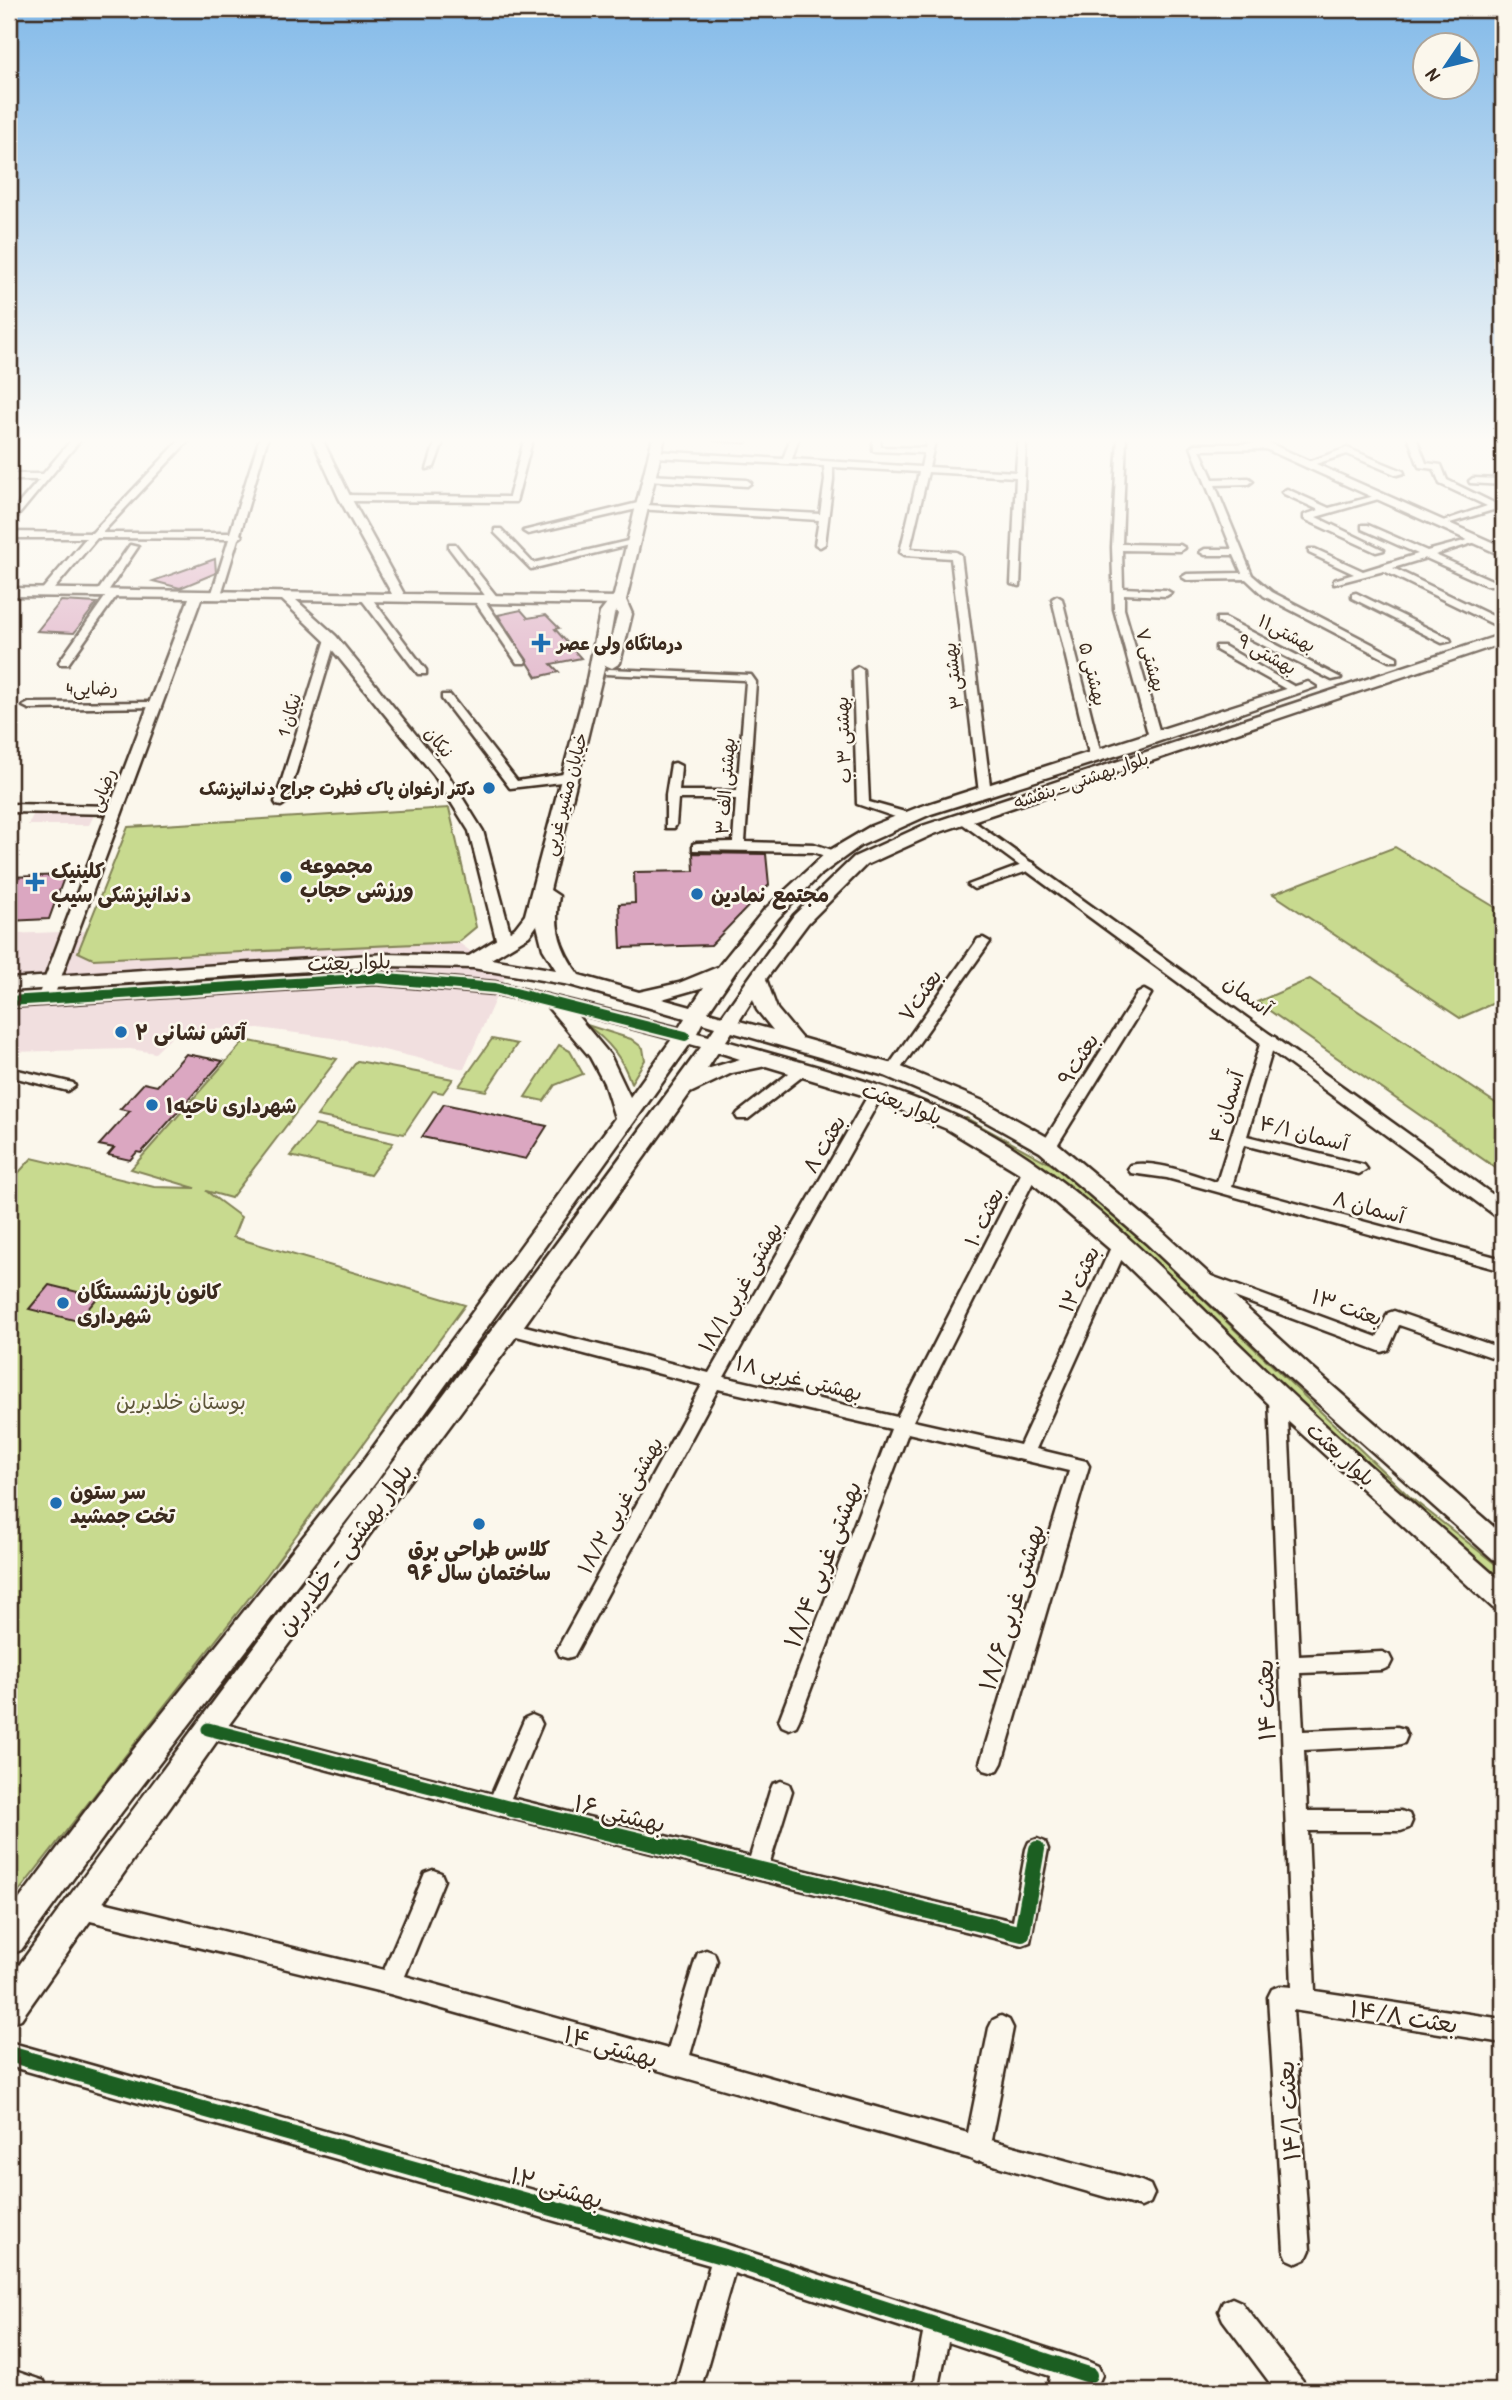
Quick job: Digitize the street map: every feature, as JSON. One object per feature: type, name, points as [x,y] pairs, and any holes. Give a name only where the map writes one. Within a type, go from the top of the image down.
[{"type":"main road","name":"خیابان مشیر غربی","points":[[473,962],[522,932],[534,916],[594,685],[607,613],[619,601],[631,549]]},
{"type":"main road","name":"خیابان مشیر غربی","points":[[546,935],[545,917],[625,614],[619,601]]},
{"type":"main road","name":"بلوار بهشتی - بنفشه","points":[[691,1025],[729,970],[798,885],[834,855],[908,817],[1096,758],[1446,641],[1502,627]]},
{"type":"main road","name":"بلوار بهشتی - بنفشه","points":[[714,1044],[756,979],[816,903],[860,862],[928,830],[1225,732],[1502,627]]},
{"type":"main road","points":[[1206,720],[1225,732]]},
{"type":"main road","points":[[522,932],[534,938],[546,935],[555,956],[572,979]]},
{"type":"main road","name":"بلوار بعثت","points":[[9,1001],[48,990],[386,960],[473,962],[572,979],[635,998],[691,1025],[714,1044],[877,1092],[949,1122],[1031,1170],[1120,1245],[1278,1397],[1501,1595]]},
{"type":"main road","points":[[635,998],[685,988],[729,970]]},
{"type":"main road","name":"بلوار بعثت","points":[[9,985],[48,990],[375,978],[495,988],[691,1025],[728,1023],[795,1045],[892,1071],[970,1103],[1048,1147],[1201,1279],[1313,1385],[1503,1551]]},
{"type":"main road","points":[[756,979],[767,1010],[795,1045]]},
{"type":"main road","points":[[554,1001],[599,1049],[617,1083],[626,1119]]},
{"type":"main road","name":"بلوار بهشتی - خلدبرین","points":[[9,2007],[78,1907],[208,1729],[509,1328],[611,1162],[626,1119],[691,1025]]},
{"type":"main road","name":"بلوار بهشتی - خلدبرین","points":[[9,1939],[110,1803],[367,1475],[569,1193],[611,1162],[679,1090],[714,1044]]},
{"type":"main road","points":[[679,1090],[726,1068],[770,1059]]},
{"type":"main road","points":[[949,1122],[970,1103]]},
{"type":"street","points":[[44,594],[81,549]]},
{"type":"street","points":[[64,662],[132,549]]},
{"type":"street","points":[[216,596],[232,549]]},
{"type":"street","points":[[373,549],[401,599]]},
{"type":"street","points":[[454,549],[494,600]]},
{"type":"street","points":[[515,549],[531,566],[606,549]]},
{"type":"street","name":"بهشتی ۳","points":[[906,549],[905,552],[956,555],[985,793]]},
{"type":"street","points":[[1016,584],[1018,549]]},
{"type":"street","name":"بهشتی ۷","points":[[1117,549],[1119,609],[1155,737]]},
{"type":"street","points":[[1151,549],[1156,562]]},
{"type":"street","points":[[1210,563],[1203,549],[1239,552]]},
{"type":"street","points":[[1238,549],[1248,576],[1268,594],[1393,659]]},
{"type":"street","points":[[1414,549],[1490,583]]},
{"type":"street","points":[[1338,582],[1441,549]]},
{"type":"street","points":[[1312,551],[1362,574]]},
{"type":"street","points":[[1384,567],[1502,627]]},
{"type":"street","points":[[1186,577],[1248,576]]},
{"type":"street","points":[[1118,591],[1166,593]]},
{"type":"street","points":[[9,592],[619,601]]},
{"type":"street","name":"رضایی","points":[[48,990],[196,596]]},
{"type":"street","points":[[1356,596],[1446,641]]},
{"type":"street","name":"نیکان","points":[[286,597],[331,639],[440,773],[476,831],[505,943]]},
{"type":"street","points":[[366,598],[422,672]]},
{"type":"street","name":"بهشتی ۵","points":[[1056,599],[1096,758]]},
{"type":"street","points":[[479,600],[521,661]]},
{"type":"street","name":"بهشتی۱۱","points":[[1222,620],[1336,678]]},
{"type":"street","name":"نیکان 1","points":[[281,802],[331,639]]},
{"type":"street","name":"بهشتی ۹","points":[[1220,648],[1297,691]]},
{"type":"street","name":"بهشتی ۳ ب","points":[[858,670],[863,804],[908,817]]},
{"type":"street","name":"بهشتی الف ۳","points":[[609,672],[747,677],[751,682],[739,845],[814,848],[834,855]]},
{"type":"street","points":[[446,697],[514,785],[570,777]]},
{"type":"street","name":"4رضایی","points":[[29,706],[155,705]]},
{"type":"street","points":[[670,825],[675,766]]},
{"type":"street","points":[[672,795],[741,795]]},
{"type":"street","points":[[9,808],[116,810]]},
{"type":"street","name":"آسمان","points":[[965,819],[1503,1211]]},
{"type":"street","points":[[697,848],[739,845]]},
{"type":"street","points":[[974,885],[1030,866]]},
{"type":"street","name":"بعثت۷","points":[[892,1071],[983,942]]},
{"type":"street","name":"بعثت۹","points":[[1048,1147],[1144,994]]},
{"type":"street","name":"۴ آسمان","points":[[1223,1189],[1269,1038]]},
{"type":"street","points":[[743,1116],[803,1069]]},
{"type":"street","points":[[9,1072],[68,1086]]},
{"type":"street","name":"۸ بعثت","points":[[807,1216],[877,1092]]},
{"type":"street","name":"۴/۱ آسمان","points":[[1238,1139],[1359,1169]]},
{"type":"street","name":"۸ آسمان","points":[[1136,1169],[1167,1173],[1503,1265]]},
{"type":"street","name":"۱۰ بعثت","points":[[901,1427],[1031,1170]]},
{"type":"street","name":"بهشتی غربی ۱۸/۱","points":[[713,1381],[807,1216]]},
{"type":"street","name":"۱۲ بعثت","points":[[1025,1453],[1120,1245]]},
{"type":"street","name":"۱۳ بعثت","points":[[1201,1279],[1382,1346],[1394,1317],[1503,1355]]},
{"type":"street","name":"بهشتی غربی ۱۸","points":[[509,1328],[901,1427],[1080,1466]]},
{"type":"street","name":"بهشتی غربی ۱۸/۲","points":[[567,1650],[713,1381]]},
{"type":"street","name":"بعثت ۱۴","points":[[1278,1397],[1304,2001]]},
{"type":"street","name":"بهشتی غربی ۱۸/۴","points":[[789,1720],[901,1427]]},
{"type":"street","name":"بهشتی غربی ۱۸/۶","points":[[991,1763],[1080,1466]]},
{"type":"street","points":[[1290,1665],[1382,1661]]},
{"type":"street","points":[[498,1805],[532,1724]]},
{"type":"street","name":"۱۶ بهشتی","points":[[208,1729],[498,1805],[1022,1934],[1037,1849]]},
{"type":"street","points":[[1293,1741],[1398,1736]]},
{"type":"street","points":[[757,1869],[781,1791]]},
{"type":"street","points":[[1297,1821],[1401,1821]]},
{"type":"street","points":[[390,1983],[433,1880]]},
{"type":"street","name":"۱۴ بهشتی","points":[[78,1907],[390,1983],[976,2150],[1141,2194]]},
{"type":"street","points":[[675,2064],[706,1961]]},
{"type":"street","name":"۱۴/۱ بعثت","points":[[1297,2250],[1280,1997],[1304,2001]]},
{"type":"street","name":"۱۴/۸ بعثت","points":[[1304,2001],[1503,2031]]},
{"type":"street","points":[[976,2150],[1001,2028]]},
{"type":"street","name":"۱۲ بهشتی","points":[[9,2054],[725,2257],[938,2326],[1071,2377]]},
{"type":"street","points":[[687,2391],[725,2257]]},
{"type":"street","points":[[1232,2311],[1293,2391]]},
{"type":"street","points":[[925,2391],[938,2326]]},
{"type":"street","points":[[9,2382],[34,2391]]},
{"type":"shaded area","points":[[34,813],[95,813],[89,825],[28,825]]},
{"type":"shaded area","points":[[85,931],[78,952],[458,942],[505,977],[464,1069],[333,1038],[259,1028],[179,1030],[155,1053],[130,1049],[9,1052],[9,934]]},
{"type":"green space","name":"مجموعه ورزشی حجاب","points":[[449,808],[476,927],[458,942],[93,959],[78,952],[128,827]]},
{"type":"green space","points":[[1395,847],[1503,912],[1503,999],[1460,1018],[1273,894]]},
{"type":"green space","points":[[1310,979],[1503,1108],[1503,1173],[1257,1002]]},
{"type":"green space","points":[[587,1025],[631,1039],[643,1048],[645,1060],[631,1083],[614,1051]]},
{"type":"green space","points":[[492,1039],[517,1044],[486,1091],[459,1086]]},
{"type":"green space","name":"بوستان خلدبرین","points":[[245,1040],[337,1059],[231,1198],[206,1191],[241,1217],[233,1237],[465,1305],[267,1575],[9,1904],[9,1183],[32,1158],[154,1187],[195,1188],[131,1169]]},
{"type":"green space","points":[[559,1045],[570,1051],[583,1074],[555,1085],[544,1101],[525,1097]]},
{"type":"green space","points":[[357,1061],[453,1079],[443,1093],[433,1091],[404,1134],[317,1116]]},
{"type":"green space","points":[[966,1118],[1060,1169],[1097,1198],[1411,1498],[1503,1570],[1503,1581],[1395,1493],[1084,1198],[1024,1157],[961,1120]]},
{"type":"green space","points":[[315,1125],[393,1143],[370,1175],[290,1156]]},
{"type":"building","points":[[215,559],[216,573],[180,588],[153,581]]},
{"type":"building","points":[[61,601],[97,603],[74,633],[37,631]]},
{"type":"building","name":"درمانگاه ولی عصر","points":[[521,610],[528,618],[546,615],[581,658],[551,664],[559,672],[537,677],[498,615]]},
{"type":"building","name":"مجتمع نمادین","points":[[693,853],[766,854],[769,885],[711,945],[621,948],[619,904],[635,903],[634,872],[694,871]]},
{"type":"building","points":[[65,875],[49,919],[9,921],[9,877]]},
{"type":"building","name":"شهرداری ناحیه۱","points":[[186,1054],[223,1061],[141,1153],[137,1152],[130,1160],[108,1155],[114,1148],[99,1145],[130,1111],[120,1109],[144,1083],[157,1086]]},
{"type":"building","points":[[444,1104],[547,1126],[526,1159],[422,1137]]},
{"type":"building","name":"کانون بازنشستگان شهرداری","points":[[49,1285],[98,1297],[78,1321],[29,1309]]},
{"type":"cycle path","points":[[9,1001],[375,978],[495,988],[685,1036]]},
{"type":"cycle path","points":[[208,1729],[498,1805],[1022,1934],[1037,1849]]},
{"type":"cycle path","points":[[9,2054],[725,2257],[1089,2375]]},
{"type":"place","name":"درمانگاه ولی عصر","points":[[541,643]]},
{"type":"place","name":"دکتر ارغوان پاک فطرت جراح دندانپزشک","points":[[489,788]]},
{"type":"place","name":"مجموعه ورزشی حجاب","points":[[286,877]]},
{"type":"place","name":"کلینیک دندانپزشکی سیب","points":[[35,882]]},
{"type":"place","name":"مجتمع نمادین","points":[[697,894]]},
{"type":"place","name":"آتش نشانی ۲","points":[[121,1032]]},
{"type":"place","name":"شهرداری ناحیه۱","points":[[152,1105]]},
{"type":"place","name":"کانون بازنشستگان شهرداری","points":[[63,1303]]},
{"type":"place","name":"سر ستون تخت جمشید","points":[[56,1503]]},
{"type":"place","name":"کلاس طراحی برق ساختمان سال ۹۶","points":[[479,1524]]}]
